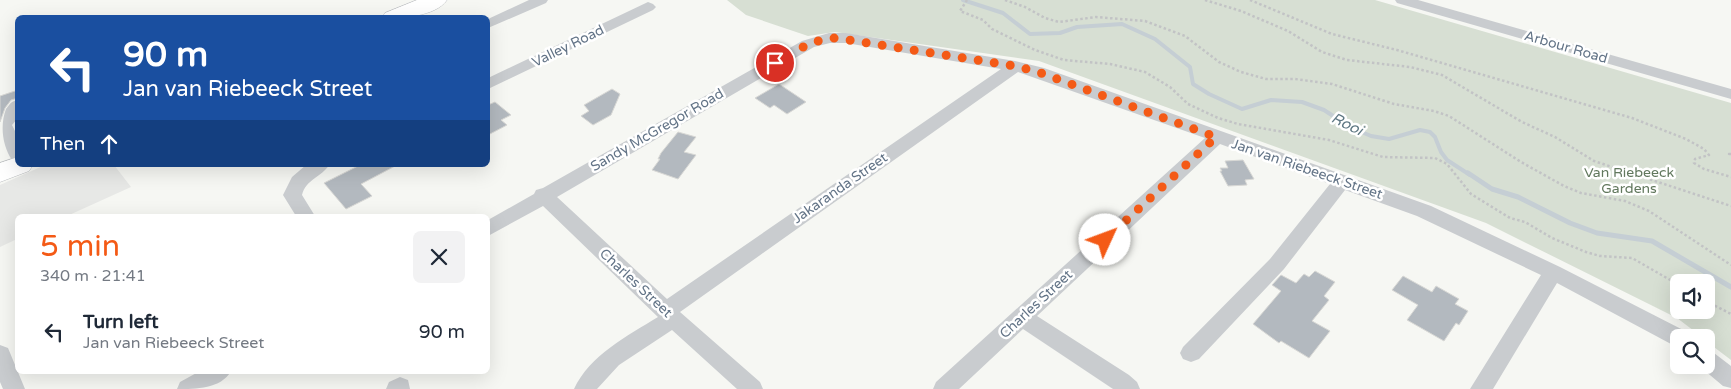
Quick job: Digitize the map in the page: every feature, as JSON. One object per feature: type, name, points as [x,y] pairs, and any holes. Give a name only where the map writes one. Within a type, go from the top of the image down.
[{"type":"highway","points":[[400,15],[436,0]]},
{"type":"highway","points":[[0,173],[15,159]]},
{"type":"street","points":[[490,23],[541,0]]},
{"type":"street","name":"Arbour Road","points":[[1402,0],[1731,94]]},
{"type":"street","name":"Valley Road","points":[[490,83],[648,7]]},
{"type":"street","name":"Jan van Riebeeck Street","points":[[829,38],[857,40],[1015,66],[1038,72],[1342,181],[1454,224],[1553,272],[1670,333]]},
{"type":"street","name":"Sandy McGregor Road","points":[[490,228],[543,195],[808,44],[829,38]]},
{"type":"street","name":"Jakaranda Street","points":[[585,389],[602,367],[669,314],[1015,66]]},
{"type":"street","points":[[15,108],[3,125],[15,150]]},
{"type":"street","name":"Charles Street","points":[[944,389],[1216,137]]},
{"type":"street","points":[[305,214],[292,195],[293,189],[303,176],[317,167]]},
{"type":"street","points":[[1190,353],[1277,264],[1342,181]]},
{"type":"street","name":"Charles Street","points":[[543,195],[752,389]]},
{"type":"street","points":[[1481,389],[1553,272]]},
{"type":"street","points":[[1022,316],[1129,389]]},
{"type":"street","points":[[2,364],[14,389]]},
{"type":"street","points":[[1715,366],[1731,380]]},
{"type":"street","points":[[188,389],[215,374]]},
{"type":"path","points":[[967,0],[960,11],[983,20],[992,28],[1035,50],[1064,60],[1110,64],[1146,72],[1170,87],[1188,104],[1218,118],[1238,124],[1329,140],[1384,157],[1435,158],[1446,164],[1471,194],[1510,218],[1524,222],[1552,238],[1586,252],[1600,256],[1632,258],[1670,280]]},
{"type":"path","points":[[1005,0],[1025,7],[1045,18],[1059,22],[1096,17],[1144,20],[1185,36],[1219,62],[1241,72],[1266,79],[1295,79],[1332,84],[1394,104],[1449,116],[1521,162],[1564,186],[1580,193],[1626,201],[1649,211],[1731,265]]},
{"type":"path","points":[[1206,0],[1241,11],[1288,30],[1322,52],[1346,60],[1410,67],[1442,75],[1522,122],[1555,137],[1594,161],[1731,206]]},
{"type":"path","points":[[1250,0],[1332,34],[1397,50],[1632,118],[1704,148],[1709,156],[1695,159],[1694,163],[1704,169],[1731,177]]},
{"type":"path","points":[[1715,306],[1731,314]]},
{"type":"shaded area","points":[[40,167],[116,167],[131,187],[71,214],[15,214],[15,240],[0,247],[0,185]]},
{"type":"green space","name":"Van Riebeeck Gardens","points":[[727,0],[1375,0],[1731,103],[1731,360],[1715,348],[1715,329],[1691,329],[1678,319],[1715,319],[1715,274],[1670,274],[1670,315],[1486,223],[1039,61],[835,32],[808,36],[746,15]]},
{"type":"building","points":[[779,84],[806,102],[787,114],[774,105],[770,108],[755,98]]},
{"type":"building","points":[[612,89],[620,94],[611,115],[593,125],[581,116],[589,111],[584,105]]},
{"type":"building","points":[[15,91],[15,99],[11,100],[5,108],[0,122],[0,96]]},
{"type":"building","points":[[495,102],[511,115],[501,120],[507,125],[490,134],[490,104]]},
{"type":"building","points":[[678,132],[696,137],[684,152],[696,155],[678,179],[652,170],[660,159],[658,159],[661,153]]},
{"type":"building","points":[[1243,160],[1254,179],[1245,180],[1247,185],[1228,186],[1220,168],[1228,168],[1225,161]]},
{"type":"building","points":[[356,167],[393,167],[361,184],[372,196],[346,209],[324,183]]},
{"type":"building","points":[[1315,271],[1335,282],[1324,296],[1329,300],[1312,321],[1330,331],[1309,358],[1281,341],[1279,343],[1253,324],[1281,291],[1272,285],[1281,275],[1296,283],[1304,274],[1309,277]]},
{"type":"building","points":[[1403,276],[1432,292],[1436,286],[1459,299],[1455,304],[1468,311],[1459,325],[1456,323],[1444,341],[1407,320],[1418,305],[1392,290]]},
{"type":"waterway","name":"Rooi","points":[[963,0],[1003,13],[1030,34],[1060,33],[1077,27],[1122,24],[1155,39],[1190,67],[1193,84],[1209,94],[1242,109],[1271,100],[1302,102],[1324,110],[1350,127],[1371,136],[1389,139],[1420,130],[1430,132],[1435,137],[1441,152],[1447,160],[1470,175]]},
{"type":"waterway","name":"Rooi","points":[[1468,173],[1492,189],[1518,197],[1570,223],[1597,233],[1652,241],[1731,287]]},
{"type":"route","points":[[775,63],[808,44],[836,38],[1015,66],[1038,72],[1216,137],[1105,240]]}]
